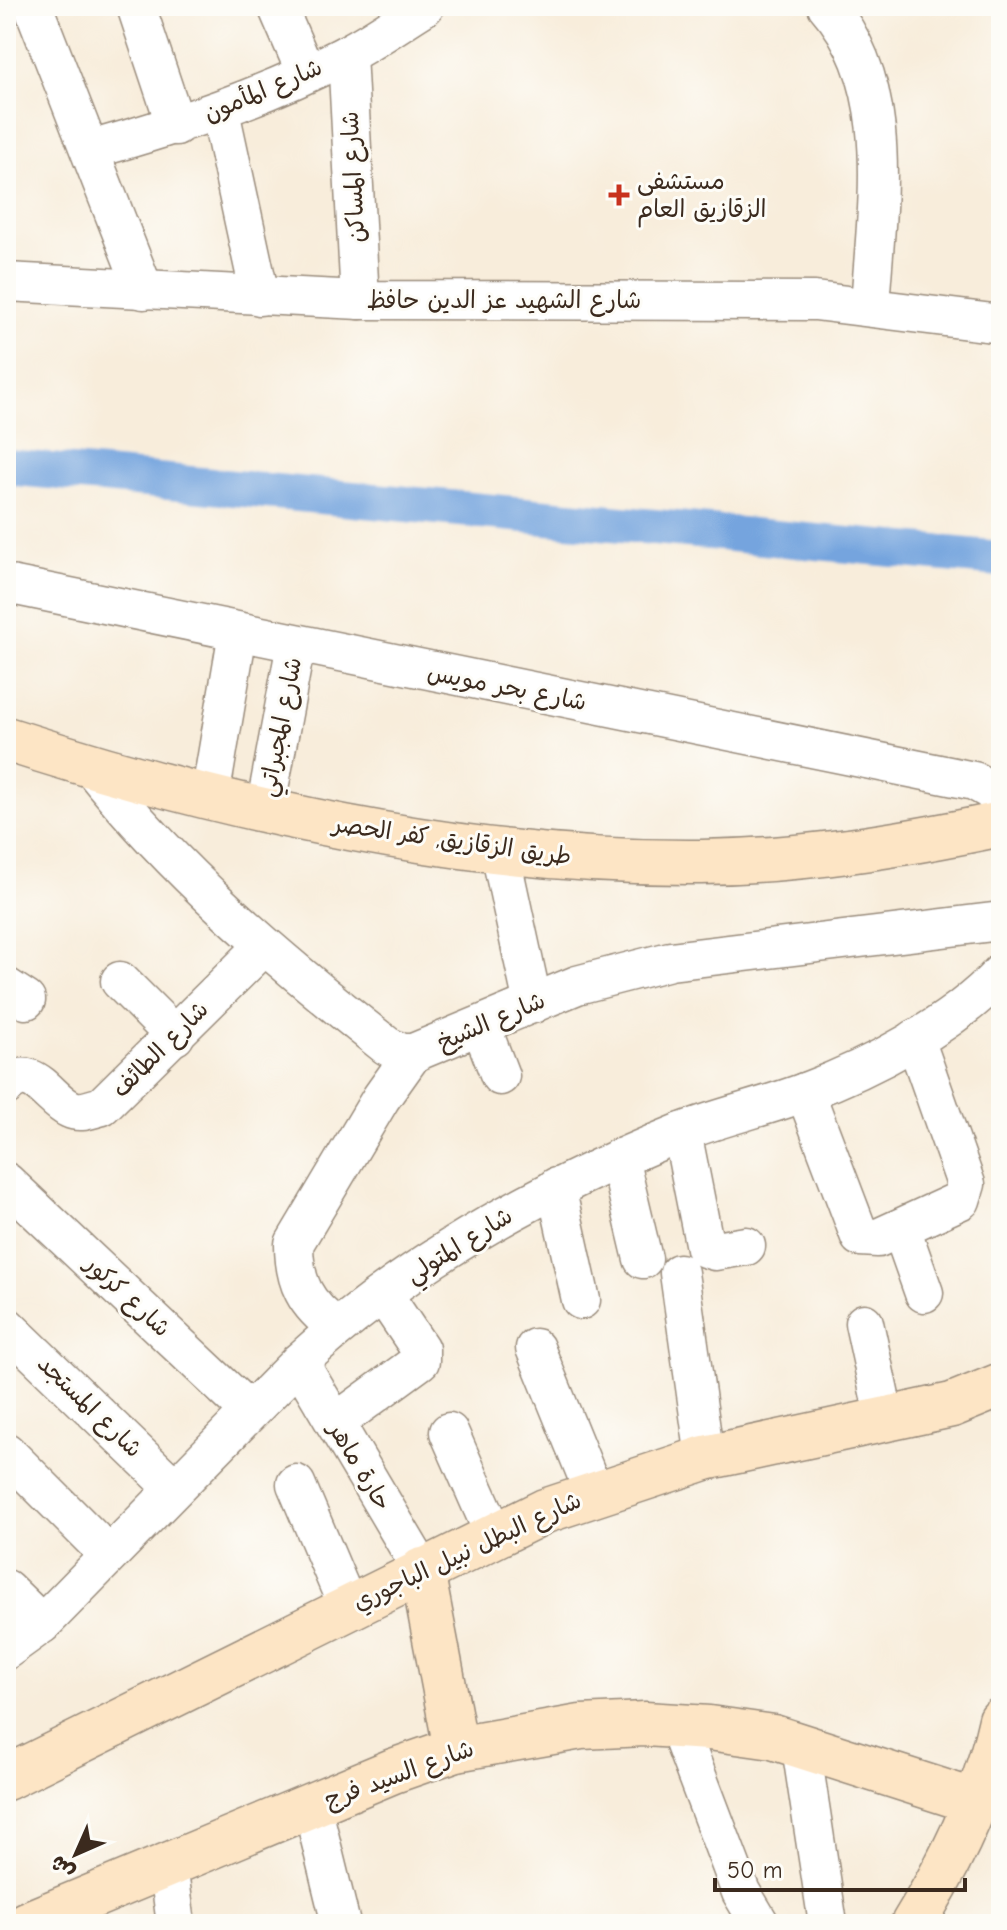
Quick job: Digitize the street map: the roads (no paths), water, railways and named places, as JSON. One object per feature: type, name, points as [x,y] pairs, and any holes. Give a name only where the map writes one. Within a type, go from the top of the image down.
[{"type":"main road","name":"طريق الزقازيق, كفر الحصر","points":[[8,746],[265,810],[500,852],[601,861],[703,862],[805,857],[906,844],[1001,824]]},
{"type":"main road","name":"شارع البطل نبيل الباجوري","points":[[6,1778],[494,1534],[594,1493],[705,1458],[952,1405],[1001,1385]]},
{"type":"main road","points":[[422,1570],[456,1749]]},
{"type":"main road","points":[[913,1924],[943,1875],[976,1802],[1001,1720]]},
{"type":"main road","name":"شارع السيد فرج","points":[[27,1924],[456,1749],[581,1727],[678,1726],[773,1737],[976,1802]]},
{"type":"street","points":[[136,6],[176,126]]},
{"type":"street","points":[[277,6],[306,73]]},
{"type":"street","name":"شارع المأمون","points":[[90,150],[220,111],[347,54],[377,20],[425,6]]},
{"type":"street","points":[[827,6],[849,39],[877,130],[870,306]]},
{"type":"street","points":[[24,11],[90,150],[144,290]]},
{"type":"street","name":"شارع المساكن","points":[[347,54],[360,300]]},
{"type":"street","points":[[220,111],[260,296]]},
{"type":"street","name":"شارع الشهيد عز الدين حافظ","points":[[6,282],[360,300],[759,300],[870,306],[1001,324]]},
{"type":"street","name":"شارع بحر مويس","points":[[6,584],[974,781],[990,790],[1001,802]]},
{"type":"street","points":[[210,797],[238,632]]},
{"type":"street","name":"شارع المجبراتي","points":[[265,810],[296,644]]},
{"type":"street","name":"شارع الشيخ","points":[[89,764],[154,843],[263,947],[387,1046],[402,1053],[413,1053],[623,971],[670,961],[1001,921]]},
{"type":"street","points":[[500,852],[533,1004]]},
{"type":"street","name":"شارع الطائف","points":[[6,1086],[19,1077],[30,1078],[71,1109],[86,1111],[102,1106],[263,947]]},
{"type":"street","name":"شارع المتولي","points":[[6,1650],[42,1624],[173,1487],[299,1362],[337,1327],[383,1294],[487,1224],[556,1187],[682,1132],[805,1092],[861,1069],[915,1039],[1001,973]]},
{"type":"street","points":[[120,981],[175,1036]]},
{"type":"street","points":[[481,1026],[500,1076]]},
{"type":"street","points":[[805,1092],[854,1229],[868,1240],[961,1200],[966,1190],[915,1039]]},
{"type":"street","points":[[337,1327],[318,1315],[302,1294],[294,1269],[294,1244],[381,1098],[413,1053]]},
{"type":"street","points":[[682,1132],[705,1248],[715,1251],[746,1246]]},
{"type":"street","points":[[619,1158],[643,1259]]},
{"type":"street","name":"شارع كركور","points":[[6,1182],[249,1411]]},
{"type":"street","points":[[556,1187],[581,1300]]},
{"type":"street","points":[[901,1228],[924,1293]]},
{"type":"street","points":[[679,1273],[705,1458]]},
{"type":"street","points":[[335,1423],[420,1361],[420,1349],[383,1294]]},
{"type":"street","points":[[864,1323],[885,1420]]},
{"type":"street","name":"شارع المستجد","points":[[6,1326],[173,1487]]},
{"type":"street","points":[[535,1348],[594,1493]]},
{"type":"street","name":"حارة ماهر","points":[[299,1362],[422,1570]]},
{"type":"street","points":[[449,1432],[494,1534]]},
{"type":"street","points":[[6,1452],[109,1555]]},
{"type":"street","points":[[296,1484],[348,1607]]},
{"type":"street","points":[[6,1589],[42,1624]]},
{"type":"street","points":[[678,1726],[741,1892],[760,1924]]},
{"type":"street","points":[[801,1747],[828,1924]]},
{"type":"street","points":[[312,1806],[341,1924]]},
{"type":"street","points":[[168,1864],[176,1924]]},
{"type":"waterway","points":[[6,467],[1001,559]]},
{"type":"place","name":"مستشفى الزقازيق العام","points":[[619,195]]}]
